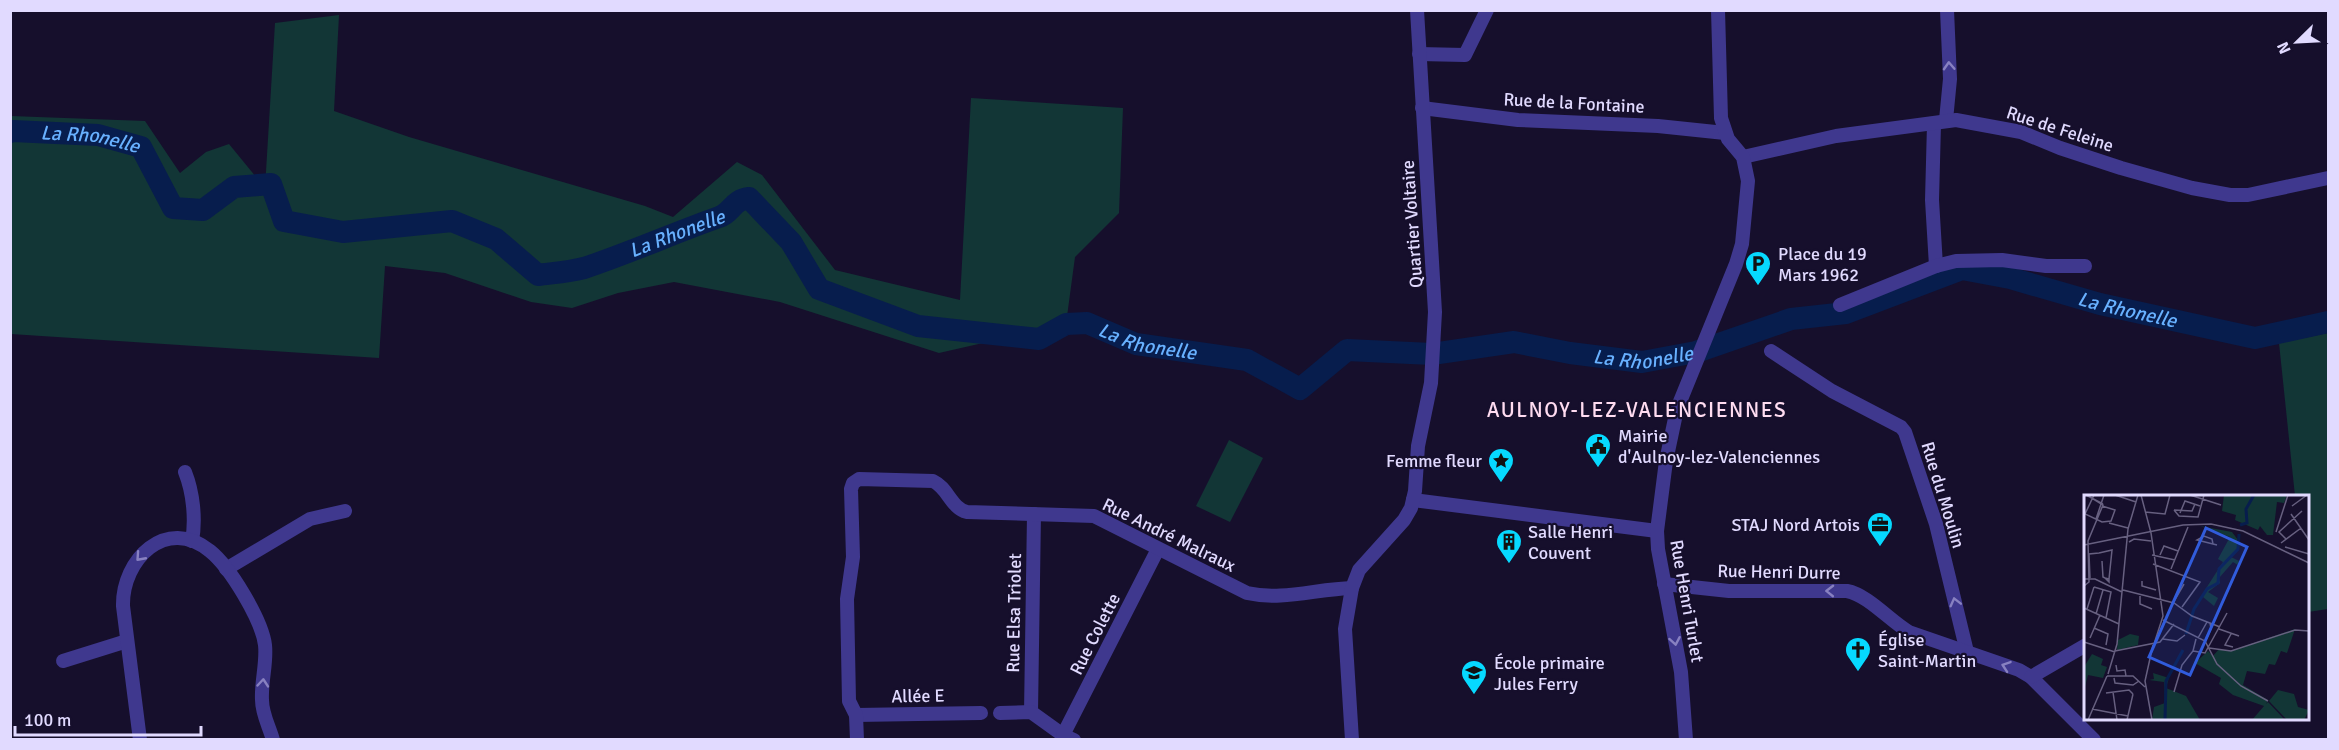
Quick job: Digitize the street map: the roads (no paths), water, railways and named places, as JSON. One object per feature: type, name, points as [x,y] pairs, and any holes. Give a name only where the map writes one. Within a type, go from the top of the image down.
[{"type":"street","name":"Quartier Voltaire","points":[[1413,500],[1418,446],[1430,393],[1434,338],[1434,293],[1418,10]]},
{"type":"street","points":[[1419,54],[1465,55],[1487,10]]},
{"type":"street","points":[[1718,10],[1720,111],[1725,133],[1743,157]]},
{"type":"street","points":[[1936,266],[1932,200],[1940,122],[1950,79],[1947,10]]},
{"type":"street","name":"Rue de la Fontaine","points":[[1422,108],[1518,120],[1658,126],[1725,133]]},
{"type":"street","name":"Rue de Feleine","points":[[1743,157],[1836,136],[1940,122],[1970,122],[2021,132],[2060,148],[2121,168],[2192,188],[2230,195],[2248,195],[2328,178]]},
{"type":"street","name":"Rue Henri Turlet","points":[[1686,740],[1681,672],[1658,549],[1657,531],[1669,441],[1679,401],[1736,264],[1742,244],[1748,189],[1748,175],[1743,157]]},
{"type":"street","points":[[1840,305],[1936,266],[1956,261],[1996,260],[2046,266],[2085,266]]},
{"type":"street","name":"Rue du Moulin","points":[[1771,351],[1832,391],[1903,429],[1934,517],[1967,652]]},
{"type":"street","points":[[185,472],[191,491],[194,529],[192,541]]},
{"type":"street","name":"Rue André Malraux","points":[[856,715],[849,701],[847,599],[852,564],[851,489],[853,483],[863,478],[933,481],[941,486],[960,509],[967,512],[1095,516],[1239,590],[1253,594],[1306,594],[1352,588]]},
{"type":"street","points":[[1352,740],[1345,630],[1352,588],[1359,570],[1404,520],[1413,500],[1657,531]]},
{"type":"street","points":[[226,569],[310,519],[345,511]]},
{"type":"street","name":"Rue Elsa Triolet","points":[[1031,712],[1034,514]]},
{"type":"street","points":[[140,740],[123,596],[133,565],[141,554],[156,544],[174,539],[192,541],[209,550],[226,569],[258,621],[263,635],[265,657],[262,702],[273,740]]},
{"type":"street","name":"Rue Colette","points":[[1068,737],[1158,549]]},
{"type":"street","name":"Rue Henri Durre","points":[[1664,584],[1729,591],[1851,592],[1909,632],[2019,670],[2031,677],[2094,740]]},
{"type":"street","points":[[63,661],[127,641]]},
{"type":"street","points":[[2031,677],[2084,646]]},
{"type":"street","points":[[1000,713],[1031,712],[1068,737]]},
{"type":"street","name":"Allée E","points":[[856,715],[981,713]]},
{"type":"street","points":[[856,715],[857,740]]},
{"type":"waterway","name":"La Rhonelle","points":[[10,132],[98,135],[141,147],[173,208],[203,210],[234,187],[271,184],[284,221],[343,232],[452,221],[496,239],[538,275],[578,269],[601,262],[719,217],[727,213],[739,201],[749,198],[791,242],[819,289],[918,326],[1039,339],[1066,324],[1087,323],[1136,344],[1247,360],[1300,389],[1347,350],[1432,354],[1514,342],[1570,353],[1642,362],[1696,352],[1791,319],[1846,313],[1962,269],[2010,278],[2100,304],[2255,338],[2328,322]]},
{"type":"place","name":"Place du 19 Mars 1962","points":[[1758,287]]},
{"type":"place","name":"Mairie d'Aulnoy-lez-Valenciennes","points":[[1598,469]]},
{"type":"place","name":"Femme fleur","points":[[1501,484]]},
{"type":"place","name":"STAJ Nord Artois","points":[[1880,548]]},
{"type":"place","name":"Salle Henri Couvent","points":[[1509,565]]},
{"type":"place","name":"Église Saint-Martin","points":[[1858,673]]},
{"type":"place","name":"École primaire Jules Ferry","points":[[1474,696]]},
{"type":"district","name":"AULNOY-LEZ-VALENCIENNES","points":[[1637,410]]}]
